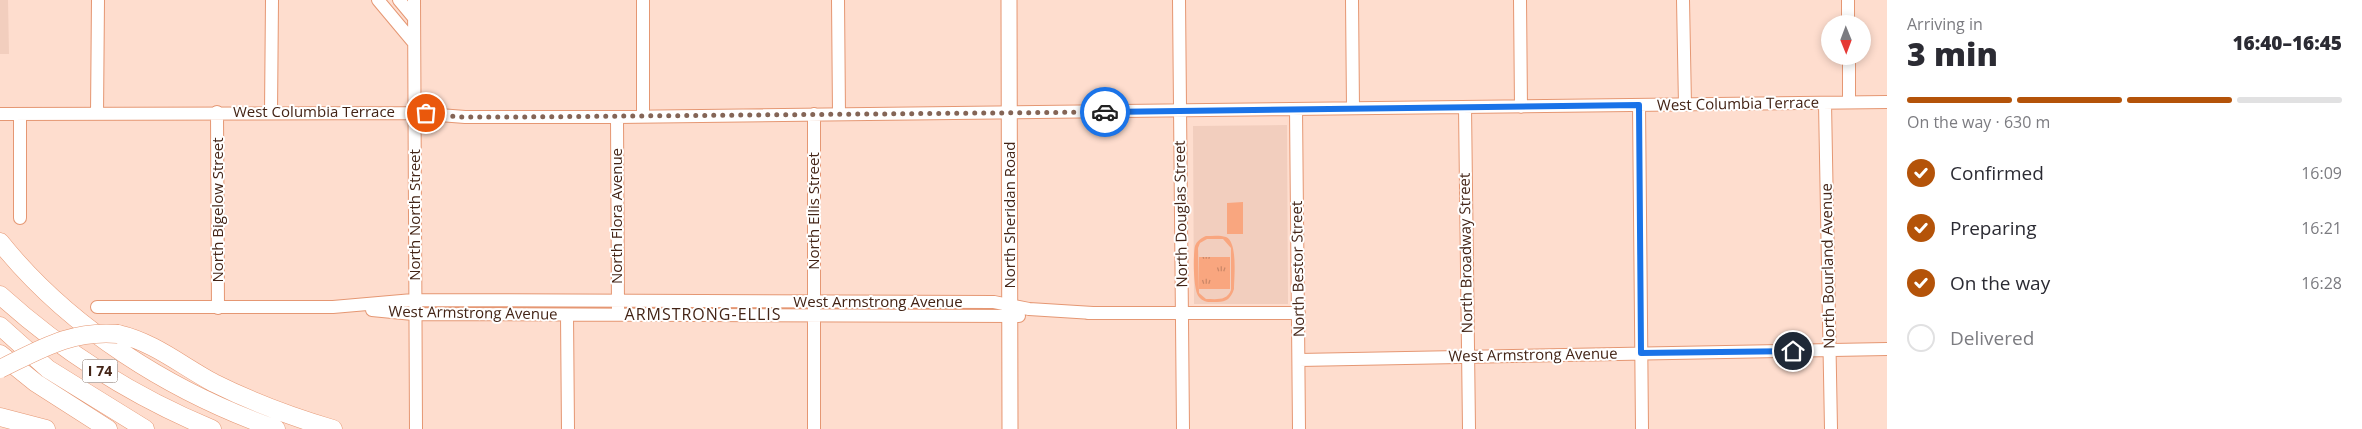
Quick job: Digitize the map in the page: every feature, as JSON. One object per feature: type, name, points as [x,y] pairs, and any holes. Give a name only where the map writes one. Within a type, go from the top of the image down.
[{"type":"highway","points":[[0,242],[25,272],[66,311],[135,360],[202,398],[276,429]]},
{"type":"highway","name":"I 74","points":[[0,295],[41,329],[107,376],[141,396],[212,429]]},
{"type":"highway","name":"I 74","points":[[0,326],[48,369],[145,429]]},
{"type":"highway","points":[[0,369],[72,336],[95,333],[118,334],[144,342],[198,375],[255,402],[333,429]]},
{"type":"highway","points":[[0,354],[50,393],[108,429]]},
{"type":"highway","points":[[0,416],[46,429]]},
{"type":"main road","name":"North Sheridan Road","points":[[1009,0],[1010,429]]},
{"type":"street","points":[[97,114],[98,0]]},
{"type":"street","points":[[271,113],[272,0]]},
{"type":"street","points":[[378,0],[414,43]]},
{"type":"street","points":[[399,0],[414,18]]},
{"type":"street","name":"North North Street","points":[[414,0],[416,426]]},
{"type":"street","points":[[642,0],[643,116]]},
{"type":"street","points":[[838,0],[840,114]]},
{"type":"street","name":"North Douglas Street","points":[[1179,0],[1183,429]]},
{"type":"street","points":[[1352,0],[1353,108]]},
{"type":"street","points":[[1520,0],[1521,106]]},
{"type":"street","points":[[1683,0],[1685,104]]},
{"type":"street","points":[[1848,0],[1848,15]]},
{"type":"street","points":[[1849,65],[1849,102]]},
{"type":"street","name":"North Bourland Avenue","points":[[1825,102],[1831,429]]},
{"type":"street","name":"West Columbia Terrace","points":[[0,114],[217,112],[414,113],[458,117],[616,117],[1010,114],[1887,102]]},
{"type":"street","points":[[1639,105],[1642,429]]},
{"type":"street","name":"North Broadway Street","points":[[1465,107],[1469,429]]},
{"type":"street","name":"North Bestor Street","points":[[1296,109],[1299,429]]},
{"type":"street","name":"North Bigelow Street","points":[[217,112],[218,308]]},
{"type":"street","points":[[20,114],[20,218]]},
{"type":"street","name":"North Ellis Street","points":[[814,114],[814,429]]},
{"type":"street","name":"North Flora Avenue","points":[[616,117],[618,315]]},
{"type":"street","name":"West Armstrong Avenue","points":[[333,308],[415,300],[814,301],[994,302],[1009,311]]},
{"type":"street","name":"West Armstrong Avenue","points":[[97,307],[333,308],[415,314],[567,315],[814,316],[1028,309],[1093,313],[1299,313]]},
{"type":"street","points":[[567,315],[568,429]]},
{"type":"street","name":"West Armstrong Avenue","points":[[1299,360],[1887,350]]},
{"type":"shaded area","points":[[0,0],[8,0],[9,54],[0,54]]},
{"type":"shaded area","points":[[1287,125],[1288,304],[1194,304],[1193,126]]},
{"type":"green space","points":[[1243,202],[1243,234],[1227,234],[1227,203]]},
{"type":"green space","points":[[1206,236],[1226,237],[1230,240],[1234,253],[1234,289],[1230,297],[1223,301],[1205,301],[1197,293],[1194,273],[1194,251],[1199,240]],"holes":[[[1207,239],[1223,239],[1231,248],[1231,290],[1224,298],[1206,299],[1199,293],[1198,248],[1200,243]]]},
{"type":"green space","points":[[1199,257],[1230,257],[1230,289],[1199,289]]},
{"type":"way so far","points":[[426,113],[458,117],[518,117],[1105,112]]},
{"type":"district","name":"ARMSTRONG-ELLIS","points":[[703,314]]},
{"type":"route","points":[[1105,112],[1639,105],[1641,353],[1793,351]]}]
